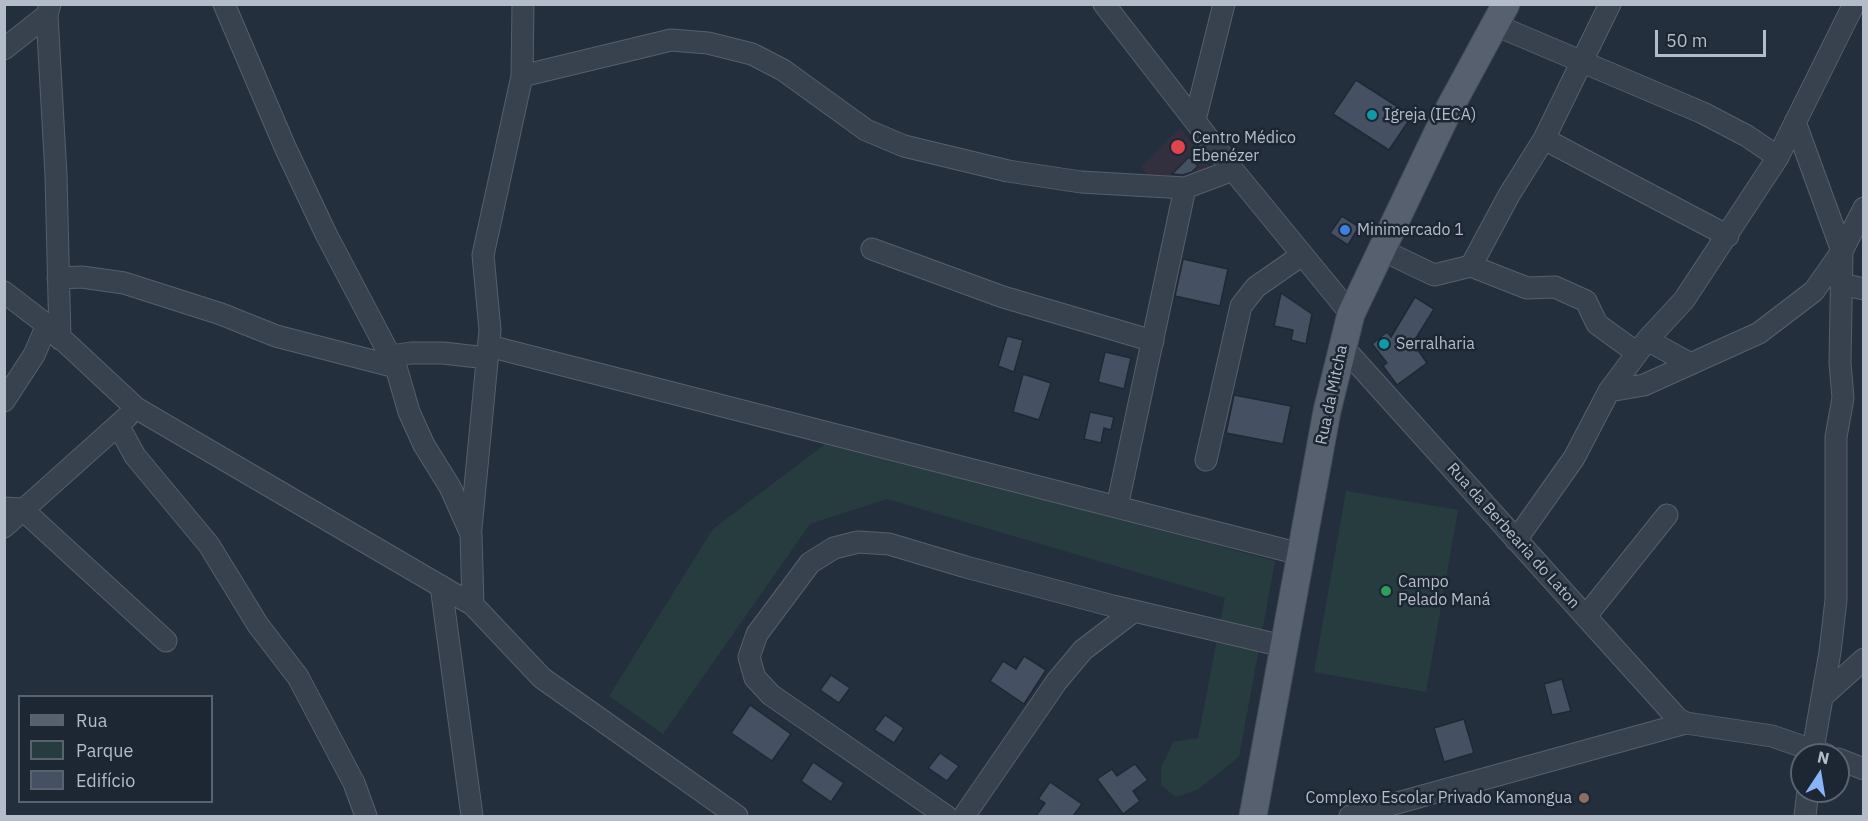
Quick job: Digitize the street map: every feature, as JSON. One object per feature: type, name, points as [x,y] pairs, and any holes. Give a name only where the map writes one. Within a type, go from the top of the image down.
[{"type":"main road","name":"Rua da Mitcha","points":[[1253,816],[1300,554],[1342,346],[1351,314],[1380,249],[1500,14]]},
{"type":"street","points":[[224,4],[326,234],[393,362],[409,412],[424,445],[450,487],[471,534]]},
{"type":"street","points":[[473,605],[471,534],[488,352],[483,255],[522,76],[523,4]]},
{"type":"street","points":[[1104,4],[1233,170],[1351,314]]},
{"type":"street","points":[[1195,120],[1224,4]]},
{"type":"street","points":[[1471,266],[1509,195],[1544,139],[1610,4]]},
{"type":"street","points":[[1516,540],[1574,458],[1610,391],[1642,346],[1684,300],[1778,157],[1854,4]]},
{"type":"street","points":[[4,49],[49,10]]},
{"type":"street","points":[[4,401],[34,356],[54,332],[58,278],[49,10]]},
{"type":"street","points":[[1500,14],[1582,61],[1702,113],[1747,136],[1778,157]]},
{"type":"street","points":[[522,76],[671,40],[708,42],[752,54],[783,70],[866,130],[904,146],[1008,171],[1081,182],[1185,188],[1233,170]]},
{"type":"street","points":[[1795,122],[1842,251],[1843,398],[1836,437],[1836,600],[1818,743]]},
{"type":"street","points":[[1544,139],[1728,236]]},
{"type":"street","points":[[1117,507],[1185,188]]},
{"type":"street","points":[[1610,391],[1644,385],[1759,333],[1814,291],[1842,251],[1863,208]]},
{"type":"street","points":[[872,249],[1036,307],[1153,341]]},
{"type":"street","points":[[1380,249],[1434,275],[1471,266],[1527,288],[1555,287],[1586,301],[1597,324],[1642,346],[1691,364]]},
{"type":"street","points":[[1206,460],[1241,306],[1256,287],[1302,255]]},
{"type":"street","points":[[58,278],[82,277],[124,283],[276,336],[393,362],[411,353],[488,352],[1300,554]]},
{"type":"street","points":[[1841,284],[1863,289]]},
{"type":"street","points":[[4,292],[15,309],[54,332],[136,408],[473,605],[542,678],[737,816]]},
{"type":"street","name":"Rua da Berbearia do Laton","points":[[1342,346],[1678,719],[1686,723]]},
{"type":"street","points":[[4,527],[13,508],[118,425],[136,408]]},
{"type":"street","points":[[118,425],[135,456],[209,545],[258,625],[298,677],[354,783],[366,816]]},
{"type":"street","points":[[13,508],[166,641]]},
{"type":"street","points":[[1586,616],[1667,515]]},
{"type":"street","points":[[946,816],[771,695],[754,678],[749,657],[757,634],[810,563],[834,548],[858,542],[890,544],[966,567],[1134,611],[1283,646]]},
{"type":"street","points":[[441,586],[472,816]]},
{"type":"street","points":[[964,816],[1083,650],[1134,611]]},
{"type":"street","points":[[1822,697],[1863,658]]},
{"type":"street","points":[[1350,816],[1686,723],[1772,736],[1791,743]]},
{"type":"shaded area","name":"Centro Médico Ebenézer","points":[[1180,128],[1214,173],[1159,187],[1141,167]]},
{"type":"green space","points":[[828,442],[1275,561],[1239,757],[1197,790],[1176,797],[1161,785],[1161,768],[1173,742],[1198,738],[1225,598],[887,499],[810,524],[663,734],[609,696],[713,529]]},
{"type":"green space","name":"Campo Pelado Maná","points":[[1346,491],[1458,510],[1426,692],[1314,672]]},
{"type":"building","name":"Igreja (IECA)","points":[[1356,80],[1412,116],[1389,150],[1333,114]]},
{"type":"building","points":[[1189,157],[1198,166],[1192,172],[1183,175],[1172,174]]},
{"type":"building","name":"Minimercado 1","points":[[1342,216],[1359,227],[1348,245],[1330,233]]},
{"type":"building","points":[[1183,259],[1228,269],[1220,306],[1175,296]]},
{"type":"building","points":[[1281,293],[1312,314],[1306,344],[1291,340],[1293,330],[1274,326]]},
{"type":"building","points":[[1415,297],[1434,309],[1413,343],[1427,363],[1397,385],[1383,366],[1387,363],[1372,344],[1387,332],[1391,337]]},
{"type":"building","points":[[1007,336],[1023,340],[1014,372],[998,366]]},
{"type":"building","points":[[1105,352],[1131,358],[1124,389],[1098,382]]},
{"type":"building","points":[[1023,374],[1051,383],[1039,420],[1013,412]]},
{"type":"building","points":[[1234,395],[1291,406],[1283,444],[1226,433]]},
{"type":"building","points":[[1090,412],[1114,417],[1111,430],[1104,428],[1101,443],[1084,439]]},
{"type":"building","points":[[1024,656],[1046,670],[1024,704],[990,681],[1003,661],[1016,669]]},
{"type":"building","points":[[831,675],[850,688],[839,703],[820,690]]},
{"type":"building","points":[[1562,679],[1571,711],[1552,715],[1544,684]]},
{"type":"building","points":[[750,705],[791,734],[772,761],[731,733]]},
{"type":"building","points":[[885,715],[904,728],[894,743],[874,730]]},
{"type":"building","points":[[1464,719],[1474,753],[1444,762],[1434,728]]},
{"type":"building","points":[[940,753],[959,766],[947,781],[928,768]]},
{"type":"building","points":[[813,762],[844,783],[831,802],[801,781]]},
{"type":"building","points":[[1135,764],[1148,780],[1133,791],[1140,801],[1123,814],[1097,779],[1112,769],[1117,776]]},
{"type":"building","points":[[1050,782],[1082,804],[1073,816],[1036,816],[1045,803],[1038,799]]},
{"type":"place","name":"Igreja (IECA)","points":[[1372,115]]},
{"type":"place","name":"Centro Médico Ebenézer","points":[[1178,147]]},
{"type":"place","name":"Minimercado 1","points":[[1345,230]]},
{"type":"place","name":"Serralharia","points":[[1384,344]]},
{"type":"place","name":"Campo Pelado Maná","points":[[1386,591]]},
{"type":"place","name":"Complexo Escolar Privado Kamongua","points":[[1584,798]]}]
